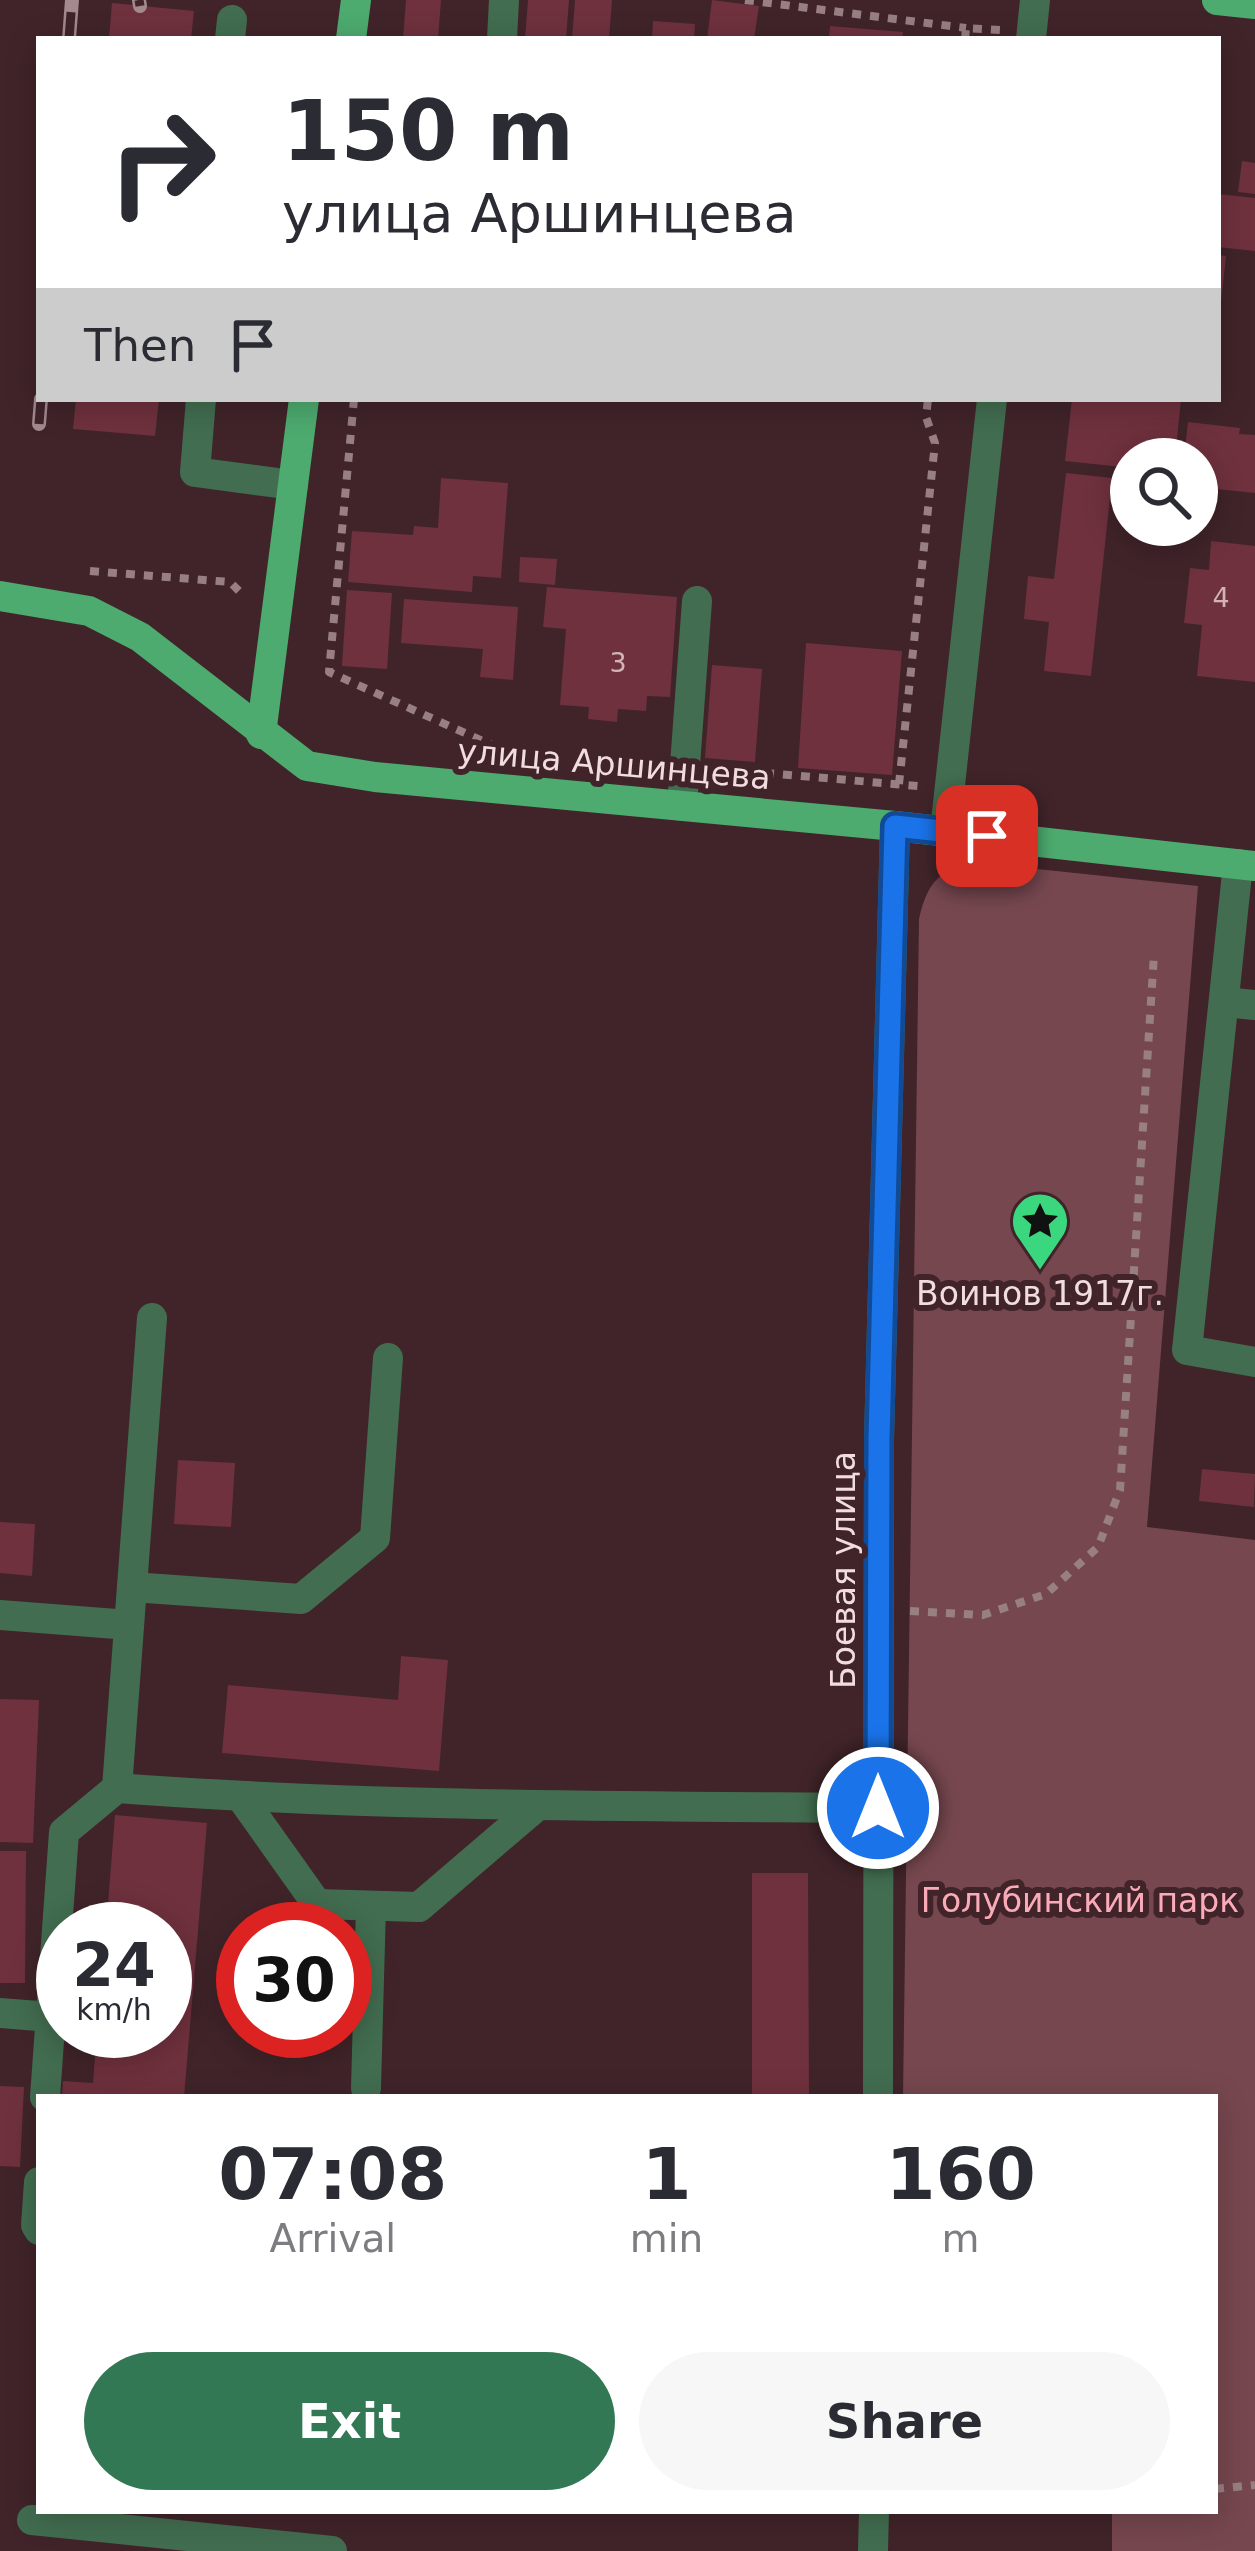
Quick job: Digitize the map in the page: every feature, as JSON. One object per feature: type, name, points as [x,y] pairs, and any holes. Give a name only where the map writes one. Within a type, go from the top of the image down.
[{"type":"main road","points":[[351,36],[356,0]]},
{"type":"main road","points":[[1217,0],[1255,4]]},
{"type":"main road","points":[[261,734],[304,402]]},
{"type":"main road","name":"улица Аршинцева","points":[[9,597],[89,611],[140,637],[307,766],[1247,865]]},
{"type":"street","points":[[502,36],[504,0]]},
{"type":"street","points":[[1031,36],[1035,0]]},
{"type":"street","points":[[201,402],[195,472],[293,485]]},
{"type":"street","points":[[945,832],[992,402]]},
{"type":"street","points":[[682,806],[697,601]]},
{"type":"street","name":"Боевая улица","points":[[878,2094],[880,1416],[895,826]]},
{"type":"street","points":[[1247,865],[1240,1004],[1186,1350],[1255,1362]]},
{"type":"street","points":[[117,1787],[152,1318]]},
{"type":"street","points":[[132,1587],[301,1599],[375,1538],[388,1358]]},
{"type":"street","points":[[0,1615],[129,1624]]},
{"type":"street","points":[[59,1902],[64,1832],[117,1787],[241,1797],[537,1806],[878,1808]]},
{"type":"street","points":[[241,1797],[316,1902]]},
{"type":"street","points":[[372,1906],[419,1907],[537,1806]]},
{"type":"street","points":[[0,2013],[36,2016]]},
{"type":"street","points":[[45,2094],[48,2058]]},
{"type":"street","points":[[366,2088],[367,2058]]},
{"type":"street","points":[[873,2551],[874,2514]]},
{"type":"street","points":[[32,2520],[189,2524],[332,2551]]},
{"type":"path","points":[[745,0],[966,28]]},
{"type":"path","points":[[329,672],[354,402]]},
{"type":"path","points":[[899,784],[935,443],[926,417],[928,402]]},
{"type":"path","points":[[69,570],[230,582],[329,672],[504,751],[526,753]]},
{"type":"path","points":[[748,772],[949,789]]},
{"type":"path","points":[[879,1608],[983,1616],[1046,1594],[1098,1547],[1120,1490],[1154,954]]},
{"type":"path","points":[[1218,2488],[1255,2485]]},
{"type":"green space","name":"Голубинский парк","points":[[990,864],[1198,886],[1147,1527],[1255,1540],[1255,2551],[1112,2551],[1112,2514],[1218,2514],[1218,2094],[903,2094],[919,919],[934,882],[962,867]]},
{"type":"building","points":[[406,0],[441,0],[438,36],[403,36]]},
{"type":"building","points":[[528,0],[569,0],[566,36],[525,36]]},
{"type":"building","points":[[575,0],[612,0],[609,36],[572,36]]},
{"type":"building","points":[[712,0],[759,6],[754,36],[707,36]]},
{"type":"building","points":[[112,3],[194,11],[191,36],[109,36]]},
{"type":"building","points":[[653,21],[695,24],[694,36],[652,36]]},
{"type":"building","points":[[830,26],[903,32],[902,36],[829,36]]},
{"type":"building","points":[[1242,161],[1255,163],[1255,194],[1238,192]]},
{"type":"building","points":[[1221,194],[1255,198],[1255,251],[1221,247]]},
{"type":"building","points":[[1221,255],[1226,256],[1221,302]]},
{"type":"building","points":[[76,402],[159,402],[155,436],[73,429]]},
{"type":"building","points":[[1072,402],[1181,402],[1177,438],[1110,438],[1110,466],[1065,461]]},
{"type":"building","points":[[1188,422],[1240,428],[1239,434],[1255,435],[1255,493],[1218,489],[1218,438],[1186,438]]},
{"type":"building","points":[[1066,473],[1110,478],[1091,676],[1044,671],[1049,622],[1024,619],[1028,576],[1054,579]]},
{"type":"building","points":[[441,478],[508,483],[501,578],[473,576],[472,592],[348,582],[352,531],[413,535],[414,526],[438,528]]},
{"type":"building","points":[[1218,542],[1255,546],[1255,682],[1197,676],[1202,625],[1184,623],[1190,568],[1209,570],[1211,546],[1218,546]]},
{"type":"building","points":[[520,557],[557,559],[555,585],[519,582]]},
{"type":"building","points":[[547,587],[677,597],[670,697],[647,696],[646,711],[618,709],[617,722],[588,719],[589,707],[560,705],[566,629],[543,627]]},
{"type":"building","points":[[347,590],[392,593],[387,669],[342,666]]},
{"type":"building","points":[[404,599],[518,607],[513,680],[480,677],[483,649],[401,643]]},
{"type":"building","points":[[806,643],[902,651],[892,775],[798,768]]},
{"type":"building","points":[[712,665],[762,669],[755,762],[705,758]]},
{"type":"building","points":[[178,1460],[235,1463],[231,1527],[174,1524]]},
{"type":"building","points":[[1202,1469],[1255,1474],[1254,1507],[1199,1501]]},
{"type":"building","points":[[0,1522],[35,1524],[32,1576],[0,1573]]},
{"type":"building","points":[[401,1656],[448,1660],[439,1771],[222,1753],[228,1685],[398,1700]]},
{"type":"building","points":[[0,1699],[39,1700],[33,1843],[0,1842]]},
{"type":"building","points":[[115,1815],[207,1823],[192,2002],[192,1902],[108,1902]]},
{"type":"building","points":[[0,1851],[26,1851],[25,1983],[0,1983]]},
{"type":"building","points":[[752,1873],[808,1873],[809,2094],[752,2094]]},
{"type":"building","points":[[95,2058],[187,2058],[184,2094],[62,2094],[63,2081],[93,2083]]},
{"type":"building","points":[[0,2086],[24,2087],[20,2167],[0,2166]]},
{"type":"railway","points":[[69,36],[72,0]]},
{"type":"railway","points":[[139,0],[140,6]]},
{"type":"railway","points":[[39,424],[41,402]]},
{"type":"place","name":"Воинов 1917г.","points":[[1040,1272]]},
{"type":"route","points":[[878,1808],[879,1439],[895,826],[987,836]]}]
